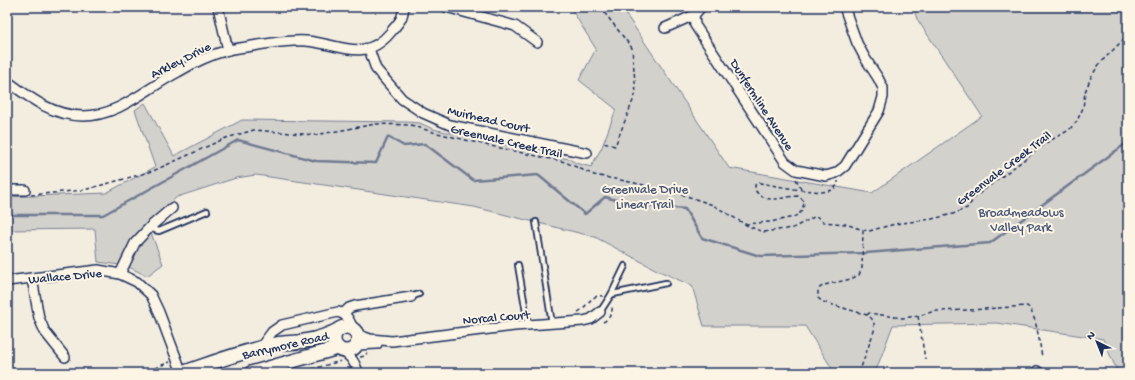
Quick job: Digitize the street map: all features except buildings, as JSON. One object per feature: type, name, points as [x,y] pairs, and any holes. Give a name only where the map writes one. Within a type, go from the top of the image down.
[{"type":"street","points":[[218,7],[228,50]]},
{"type":"street","points":[[369,49],[387,37],[395,28],[403,18],[404,7]]},
{"type":"street","points":[[446,7],[515,26],[537,42]]},
{"type":"street","points":[[665,28],[694,15],[701,7]]},
{"type":"street","points":[[836,173],[845,166],[879,111],[883,97],[883,88],[857,44],[844,7]]},
{"type":"street","name":"Dunfermline Avenue","points":[[694,15],[695,25],[785,162],[796,170],[826,176],[836,173]]},
{"type":"street","name":"Arkley Drive","points":[[8,83],[36,103],[59,113],[83,116],[109,112],[200,60],[228,50],[286,41],[307,41],[354,50],[369,49]]},
{"type":"street","name":"Muirhead Court","points":[[369,49],[376,68],[402,99],[423,113],[450,125],[587,153]]},
{"type":"street","points":[[7,190],[28,193]]},
{"type":"street","points":[[120,274],[135,243],[150,226],[172,208]]},
{"type":"street","name":"Wallace Drive","points":[[7,281],[98,270],[120,274],[137,282],[151,295],[182,373]]},
{"type":"street","points":[[32,278],[39,318],[45,332],[65,357]]},
{"type":"street","points":[[344,313],[349,308],[355,306],[415,296]]},
{"type":"street","points":[[260,348],[272,332],[282,325],[338,312],[344,313]]},
{"type":"street","name":"Norcal Court","points":[[355,347],[370,339],[392,341],[528,324],[552,324],[583,321],[600,312]]},
{"type":"street","points":[[344,313],[355,347]]},
{"type":"street","points":[[339,349],[334,339],[336,332],[355,347]]},
{"type":"street","name":"Barrymore Road","points":[[182,373],[260,348],[286,342],[311,340],[328,336],[355,347]]},
{"type":"street","name":"Barrymore Road","points":[[251,373],[339,349],[348,351],[355,347]]},
{"type":"lane","points":[[150,226],[159,231],[207,211]]},
{"type":"lane","points":[[536,222],[552,324]]},
{"type":"lane","points":[[518,265],[528,324]]},
{"type":"lane","points":[[600,312],[625,266]]},
{"type":"lane","points":[[609,297],[620,292],[666,283]]},
{"type":"path","points":[[600,7],[632,48],[636,93],[615,146],[603,143]]},
{"type":"path","name":"Greenvale Creek Trail","points":[[28,193],[84,190],[153,171],[226,138],[254,130],[315,135],[376,124],[411,124],[432,132],[565,162],[594,175],[675,192],[713,205],[754,230],[763,232],[793,228],[816,216],[824,222],[846,224],[869,231],[895,224],[932,219],[953,214],[967,208],[976,196],[1046,143],[1069,130],[1077,121],[1083,108],[1086,92],[1094,72],[1100,63],[1128,35]]},
{"type":"path","points":[[745,224],[770,222],[794,217],[801,212],[803,208],[804,201],[798,196],[774,200],[767,199],[759,195],[755,190],[755,185],[760,183],[822,192],[833,190],[838,184],[836,173]]},
{"type":"path","points":[[796,177],[796,182],[801,186],[801,189]]},
{"type":"path","points":[[858,373],[874,331],[873,320],[867,315],[823,302],[818,298],[817,294],[818,289],[824,285],[851,279],[857,276],[862,268],[863,230]]},
{"type":"path","points":[[574,313],[584,309],[590,299],[594,297],[609,297]]},
{"type":"path","points":[[867,315],[869,313],[902,318],[918,316],[935,311],[1028,306],[1036,328],[1042,357]]},
{"type":"path","points":[[918,316],[925,359]]},
{"type":"path","points":[[460,323],[494,319]]},
{"type":"path","points":[[298,373],[355,347]]},
{"type":"path","points":[[142,373],[170,362]]},
{"type":"green space","points":[[570,7],[621,7],[729,168],[872,193],[982,116],[917,19],[913,7],[1128,7],[1128,373],[1118,373],[1103,339],[997,323],[893,325],[875,373],[835,373],[805,326],[704,326],[692,286],[657,270],[595,237],[474,207],[256,175],[236,178],[177,197],[146,224],[132,241],[120,265],[98,262],[95,229],[7,230],[7,197],[106,193],[155,167],[135,110],[145,103],[174,156],[242,120],[407,122],[420,123],[433,129],[569,159],[576,163],[591,167],[602,147],[616,109],[579,80],[596,49]]},
{"type":"green space","points":[[151,233],[163,264],[147,276],[129,267],[137,248]]},
{"type":"waterway","points":[[7,215],[103,215],[238,140],[316,161],[376,163],[388,137],[404,146],[425,144],[473,180],[538,175],[585,214],[605,197],[630,204],[685,209],[702,238],[760,256],[866,253],[990,243],[1128,142]]},
{"type":"park label","name":"Greenvale Drive Linear Trail","points":[[645,196]]},
{"type":"park label","name":"Broadmeadows Valley Park","points":[[1021,218]]}]
